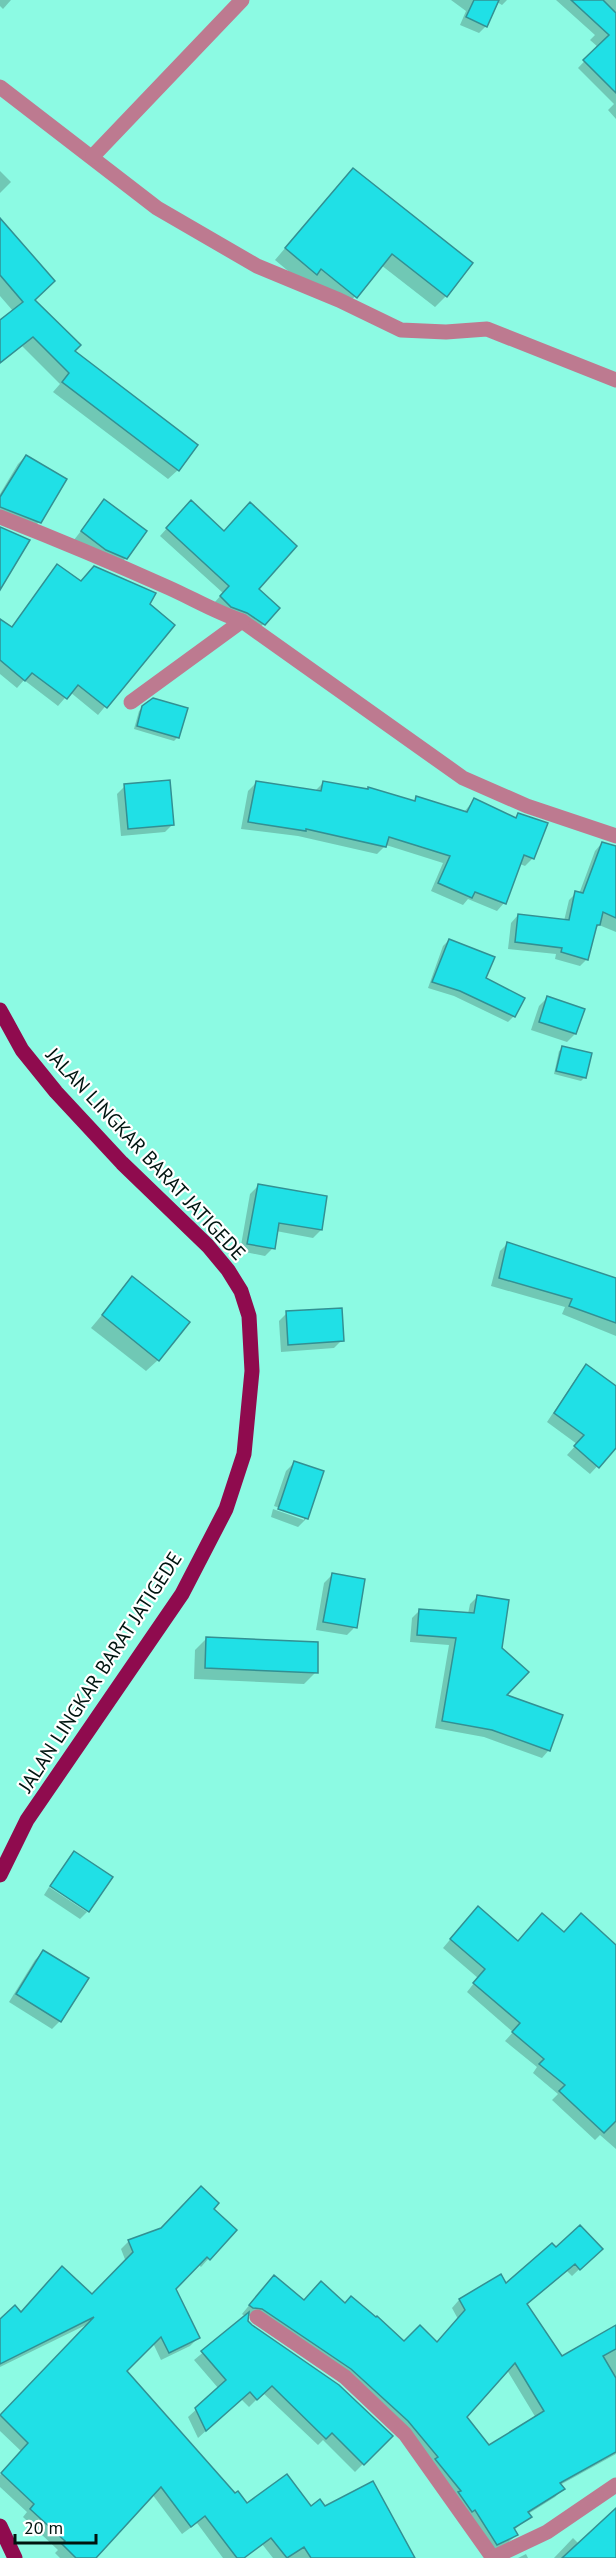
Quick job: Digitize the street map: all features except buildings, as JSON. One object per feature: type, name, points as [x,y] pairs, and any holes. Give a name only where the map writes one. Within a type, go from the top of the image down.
[{"type":"main road","name":"JALAN LINGKAR BARAT JATIGEDE","points":[[0,1010],[22,1050],[56,1092],[123,1163],[208,1246],[228,1270],[241,1291],[249,1316],[252,1371],[244,1454],[226,1509],[182,1594],[27,1820],[0,1875]]},
{"type":"main road","points":[[0,2526],[15,2558]]},
{"type":"street","points":[[93,156],[242,0]]},
{"type":"street","points":[[0,87],[158,208],[257,266],[339,300],[401,330],[446,332],[488,329],[616,380]]},
{"type":"street","points":[[0,517],[170,588],[220,614],[242,621],[463,778],[527,806],[616,836]]},
{"type":"street","points":[[131,702],[242,621]]},
{"type":"street","points":[[257,2317],[345,2377],[405,2434],[493,2558],[547,2532],[616,2485]]}]
